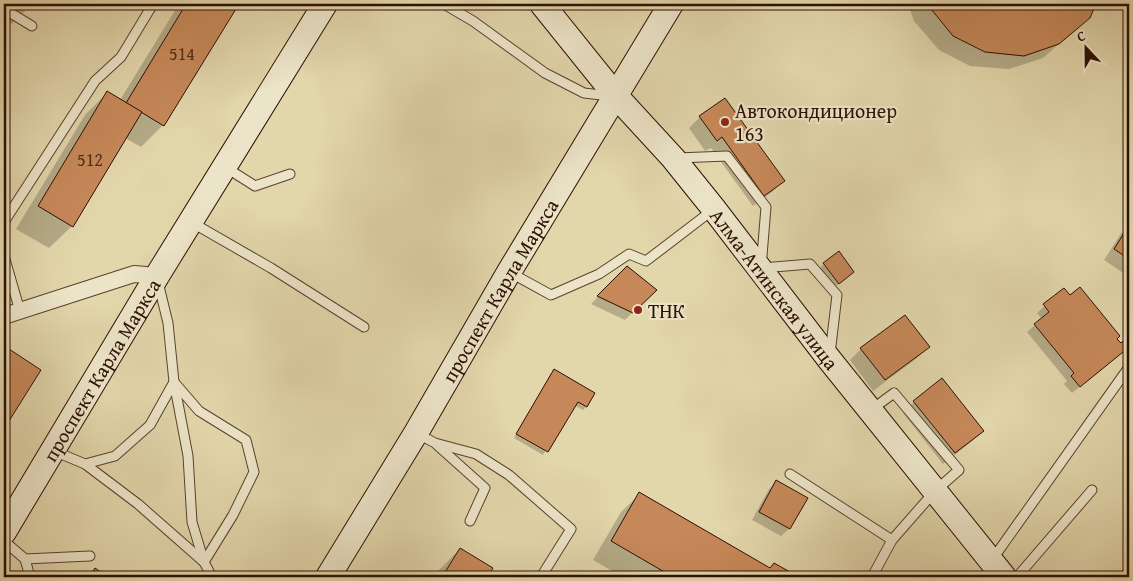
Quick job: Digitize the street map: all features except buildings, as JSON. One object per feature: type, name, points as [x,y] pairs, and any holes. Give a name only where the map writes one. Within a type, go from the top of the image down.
[{"type":"main road","name":"проспект Карла Маркса","points":[[4,532],[157,276],[325,4]]},
{"type":"main road","name":"Алма-Атинская улица","points":[[542,4],[616,96],[673,158],[714,209],[829,359],[997,570]]},
{"type":"main road","name":"проспект Карла Маркса","points":[[328,577],[426,438],[509,272],[671,4]]},
{"type":"street","points":[[4,316],[134,274],[157,276]]},
{"type":"lane","points":[[4,222],[95,81],[121,56],[153,4]]},
{"type":"lane","points":[[444,4],[473,21],[545,73],[584,93],[616,96]]},
{"type":"lane","points":[[4,9],[32,26]]},
{"type":"lane","points":[[673,158],[728,156],[766,208],[761,268],[810,264],[837,295],[829,359]]},
{"type":"lane","points":[[225,167],[255,186],[290,174]]},
{"type":"lane","points":[[509,272],[551,295],[599,274],[629,254],[646,262],[714,209]]},
{"type":"lane","points":[[191,222],[271,268],[364,327]]},
{"type":"lane","points":[[4,256],[20,311]]},
{"type":"lane","points":[[157,276],[168,323],[174,382],[188,456],[192,522],[204,562],[212,577]]},
{"type":"lane","points":[[997,570],[1129,367]]},
{"type":"lane","points":[[85,464],[115,456],[150,426],[174,382]]},
{"type":"lane","points":[[174,382],[199,411],[246,440],[254,472],[233,515],[204,562]]},
{"type":"lane","points":[[870,411],[894,393],[959,470],[935,492],[892,540],[872,577]]},
{"type":"lane","points":[[426,438],[485,488],[470,522]]},
{"type":"lane","points":[[426,438],[476,454],[508,475],[571,530],[541,577]]},
{"type":"lane","points":[[52,450],[85,464],[138,504],[204,562]]},
{"type":"lane","points":[[790,474],[892,540]]},
{"type":"lane","points":[[1017,577],[1092,490]]},
{"type":"lane","points":[[4,541],[25,559],[30,577]]},
{"type":"lane","points":[[25,559],[90,556]]},
{"type":"place","name":"Автокондиционер 163","points":[[725,122]]},
{"type":"place","name":"ТНК","points":[[638,310]]}]
